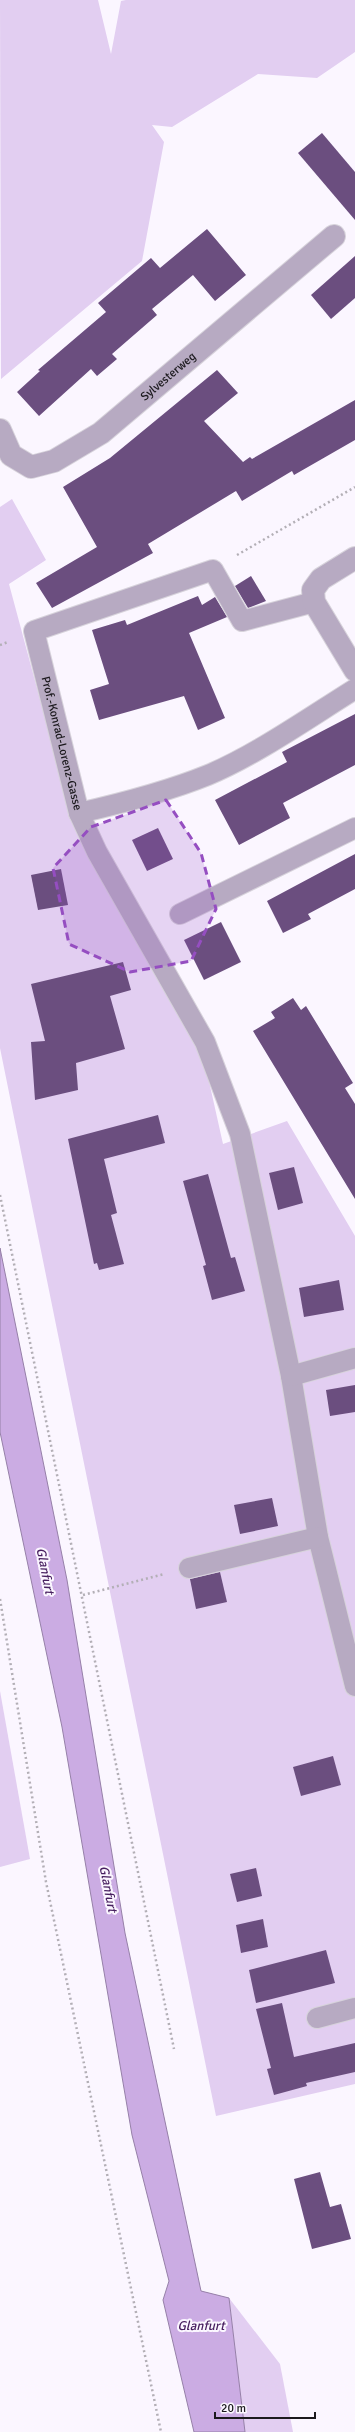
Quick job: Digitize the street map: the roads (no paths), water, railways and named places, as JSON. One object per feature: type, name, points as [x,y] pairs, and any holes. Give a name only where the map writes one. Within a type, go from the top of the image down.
[{"type":"street","name":"Sylvesterweg","points":[[0,430],[11,455],[31,467],[54,462],[101,433],[334,236]]},
{"type":"street","points":[[355,558],[321,579],[314,590],[314,602],[355,670]]},
{"type":"lane","name":"Prof.-Konrad-Lorenz-Gasse","points":[[314,602],[242,621],[213,570],[34,631],[79,813],[143,798],[208,775],[236,762],[355,689]]},
{"type":"lane","points":[[79,813],[97,852],[205,1042],[240,1134],[291,1376],[318,1537],[355,1686]]},
{"type":"lane","points":[[180,914],[355,828]]},
{"type":"lane","points":[[291,1376],[355,1358]]},
{"type":"lane","points":[[189,1568],[318,1537]]},
{"type":"lane","points":[[317,2018],[355,2008]]},
{"type":"water","name":"Glanfurt","points":[[0,1248],[67,1580],[125,1933],[201,2291],[229,2298],[245,2432],[194,2432],[163,2300],[169,2281],[132,2135],[62,1727],[0,1432]]}]
